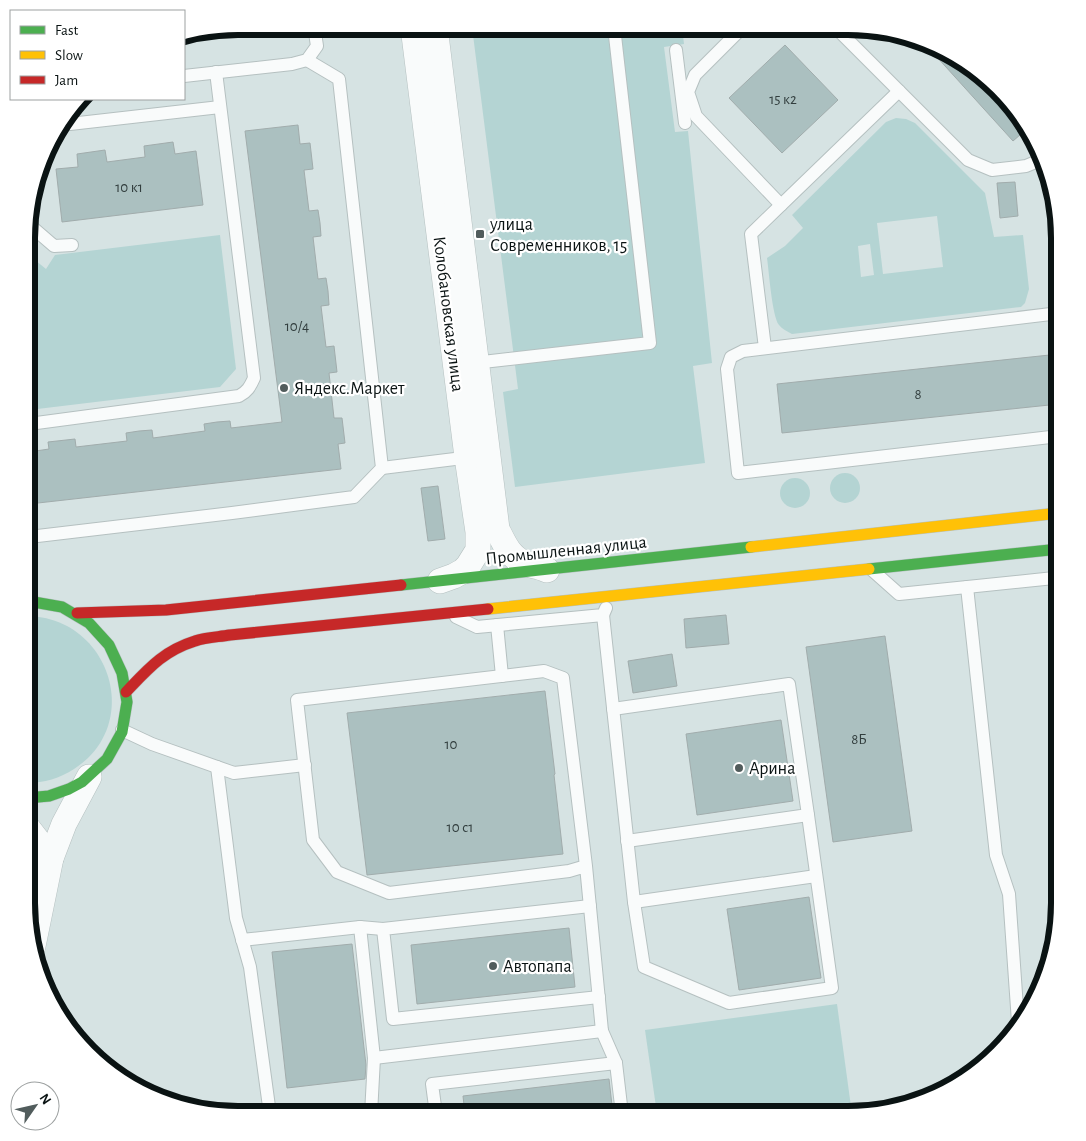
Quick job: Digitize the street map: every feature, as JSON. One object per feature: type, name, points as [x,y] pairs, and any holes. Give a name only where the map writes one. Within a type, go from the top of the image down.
[{"type":"street","name":"Колобановская улица","points":[[414,35],[466,364]]},
{"type":"street","name":"Колобановская улица","points":[[436,35],[466,364],[477,456],[478,532],[478,550],[468,566],[463,571],[440,581]]},
{"type":"street","name":"Колобановская улица","points":[[477,456],[498,529],[505,545],[515,557],[547,570]]},
{"type":"street","name":"Промышленная улица","points":[[77,614],[166,610],[1051,514]]},
{"type":"street","points":[[126,692],[150,667],[167,653],[196,640],[1051,550]]},
{"type":"street","points":[[35,601],[59,606],[77,614],[93,625],[106,639],[116,655],[123,673],[126,692],[126,712],[122,730],[114,748],[103,764],[89,777],[72,788],[35,798]]},
{"type":"street","points":[[36,925],[51,858],[64,824],[89,777]]},
{"type":"street","points":[[35,837],[51,858]]},
{"type":"lane","points":[[185,76],[292,64],[307,60],[317,46],[315,35]]},
{"type":"lane","points":[[466,364],[650,343],[615,35]]},
{"type":"lane","points":[[685,93],[695,75],[735,35]]},
{"type":"lane","points":[[843,35],[968,160],[992,170],[1026,166],[1037,162]]},
{"type":"lane","points":[[676,50],[685,93],[685,123]]},
{"type":"lane","points":[[307,60],[339,79],[382,468]]},
{"type":"lane","points":[[35,423],[239,396],[246,392],[251,385],[254,378],[216,72]]},
{"type":"lane","points":[[765,348],[751,234],[899,91]]},
{"type":"lane","points":[[685,93],[696,116],[781,205]]},
{"type":"lane","points":[[70,124],[220,107]]},
{"type":"lane","points":[[35,230],[54,246],[72,245]]},
{"type":"lane","points":[[1051,314],[743,351],[731,357],[727,369],[738,472],[826,464],[1051,437]]},
{"type":"lane","points":[[35,536],[354,497],[382,468],[477,456]]},
{"type":"lane","points":[[870,569],[899,594],[1051,578]]},
{"type":"lane","points":[[967,587],[996,855],[1009,894],[1018,1015]]},
{"type":"lane","points":[[611,596],[604,614],[613,709],[627,841],[644,967],[729,1003],[832,988],[789,684],[613,709]]},
{"type":"lane","points":[[446,613],[477,627],[604,614]]},
{"type":"lane","points":[[496,625],[502,676]]},
{"type":"lane","points":[[586,866],[568,871],[389,893],[336,872],[313,840],[297,700],[544,671],[563,678],[586,866],[602,1031],[616,1063],[621,1106]]},
{"type":"lane","points":[[122,730],[152,744],[234,773],[304,765]]},
{"type":"lane","points":[[217,767],[236,918],[250,967],[269,1106]]},
{"type":"lane","points":[[627,841],[808,815]]},
{"type":"lane","points":[[634,902],[816,876]]},
{"type":"lane","points":[[242,940],[360,927],[383,929],[590,906]]},
{"type":"lane","points":[[360,927],[374,1058],[371,1106]]},
{"type":"lane","points":[[383,929],[393,1019],[599,997]]},
{"type":"lane","points":[[374,1058],[602,1031]]},
{"type":"lane","points":[[435,1106],[432,1084],[616,1063]]},
{"type":"shaded area","points":[[473,35],[683,35],[684,44],[664,47],[675,132],[688,131],[712,363],[693,366],[705,463],[515,487],[503,392],[518,389]]},
{"type":"shaded area","points":[[896,118],[906,119],[915,123],[985,193],[994,237],[1023,235],[1029,289],[1025,303],[1021,307],[792,334],[782,328],[777,320],[767,258],[785,246],[803,228],[792,215],[886,122]],"holes":[[[937,216],[943,267],[883,274],[877,223]],[[870,244],[874,275],[861,277],[858,246]]]},
{"type":"shaded area","points":[[220,235],[236,369],[220,387],[35,409],[35,260],[46,269],[55,255]]},
{"type":"shaded area","points":[[845,473],[856,477],[860,488],[856,499],[845,503],[834,499],[830,488],[834,477]]},
{"type":"shaded area","points":[[795,478],[806,482],[810,493],[806,504],[795,508],[784,504],[780,493],[784,482]]},
{"type":"shaded area","points":[[35,617],[56,621],[80,634],[97,653],[108,676],[112,701],[108,726],[95,750],[74,769],[46,781],[35,783]]},
{"type":"shaded area","points":[[837,1004],[851,1106],[656,1106],[645,1030]]},
{"type":"building","points":[[785,45],[838,100],[782,153],[729,98]]},
{"type":"building","points":[[934,54],[972,77],[1001,104],[1022,133],[1013,141]]},
{"type":"building","points":[[298,125],[300,144],[310,143],[313,169],[304,170],[309,211],[318,210],[320,223],[321,236],[313,237],[318,279],[326,278],[328,291],[329,305],[321,306],[326,347],[334,346],[337,372],[329,373],[334,418],[342,418],[345,443],[338,444],[341,469],[35,503],[35,451],[49,449],[48,442],[75,439],[76,447],[127,441],[126,433],[139,431],[152,430],[153,438],[205,431],[204,424],[217,422],[230,421],[231,428],[282,422],[245,131]]},
{"type":"building","points":[[173,142],[175,154],[196,151],[203,205],[62,222],[56,169],[78,167],[77,154],[105,150],[107,162],[145,157],[144,146]]},
{"type":"building","points":[[1015,182],[1018,216],[1000,218],[997,183]]},
{"type":"building","points":[[1051,355],[1051,405],[782,433],[777,384]]},
{"type":"building","points":[[438,486],[445,539],[428,541],[421,488]]},
{"type":"building","points":[[726,615],[729,644],[686,648],[684,619]]},
{"type":"building","points":[[885,636],[912,831],[833,842],[806,647]]},
{"type":"building","points":[[672,654],[677,686],[633,693],[628,661]]},
{"type":"building","points":[[545,691],[563,854],[367,875],[347,713]]},
{"type":"building","name":"Арина","points":[[781,720],[793,801],[697,815],[686,734]]},
{"type":"building","points":[[809,897],[821,978],[739,990],[727,909]]},
{"type":"building","name":"Автопапа","points":[[569,928],[575,987],[417,1004],[411,945]]},
{"type":"building","points":[[352,944],[366,1065],[365,1079],[287,1088],[272,952]]},
{"type":"building","points":[[609,1079],[612,1106],[464,1106],[463,1096]]},
{"type":"traffic: fast","points":[[401,585],[751,547]]},
{"type":"traffic: fast","points":[[869,569],[1051,550]]},
{"type":"traffic: fast","points":[[35,602],[62,607],[89,623],[109,645],[122,673],[127,702],[122,732],[107,759],[82,782],[69,789],[49,796],[35,797]]},
{"type":"traffic: slow","points":[[751,547],[1051,514]]},
{"type":"traffic: slow","points":[[488,609],[869,569]]},
{"type":"traffic: jam","points":[[77,613],[166,610],[401,585]]},
{"type":"traffic: jam","points":[[126,692],[149,668],[165,655],[195,641],[230,635],[488,609]]},
{"type":"place","name":"улица Современников, 15","points":[[480,234]]},
{"type":"place","name":"Яндекс.Маркет","points":[[284,388]]},
{"type":"place","name":"Арина","points":[[739,768]]},
{"type":"place","name":"Автопапа","points":[[493,966]]}]
